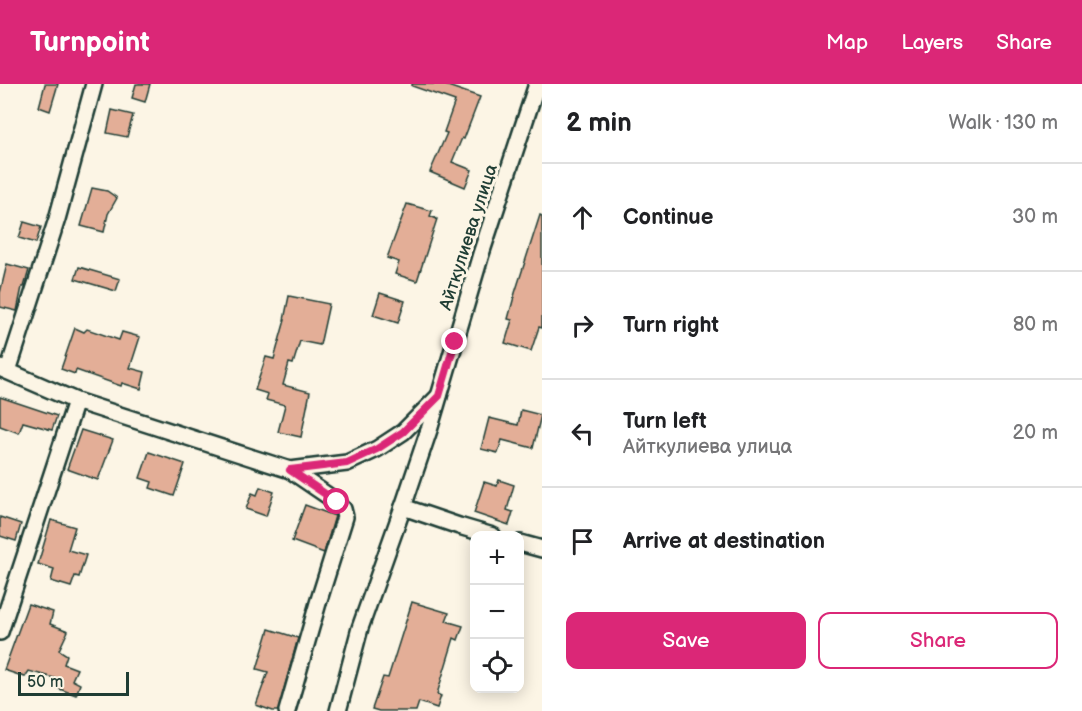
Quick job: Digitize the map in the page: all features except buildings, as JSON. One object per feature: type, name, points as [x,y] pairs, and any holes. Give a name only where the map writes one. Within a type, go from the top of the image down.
[{"type":"street","points":[[94,84],[57,219],[4,370],[76,401],[290,470],[344,509],[345,517],[287,711]]},
{"type":"street","name":"Айткулиева улица","points":[[338,711],[360,628],[403,507],[537,84]]},
{"type":"street","points":[[290,470],[347,463],[377,449],[403,432],[439,396]]},
{"type":"street","points":[[0,632],[76,401]]},
{"type":"street","points":[[403,507],[476,531]]},
{"type":"street","points":[[524,544],[542,549]]},
{"type":"route","points":[[337,502],[290,470],[347,463],[377,449],[403,432],[439,396],[455,342]]}]
